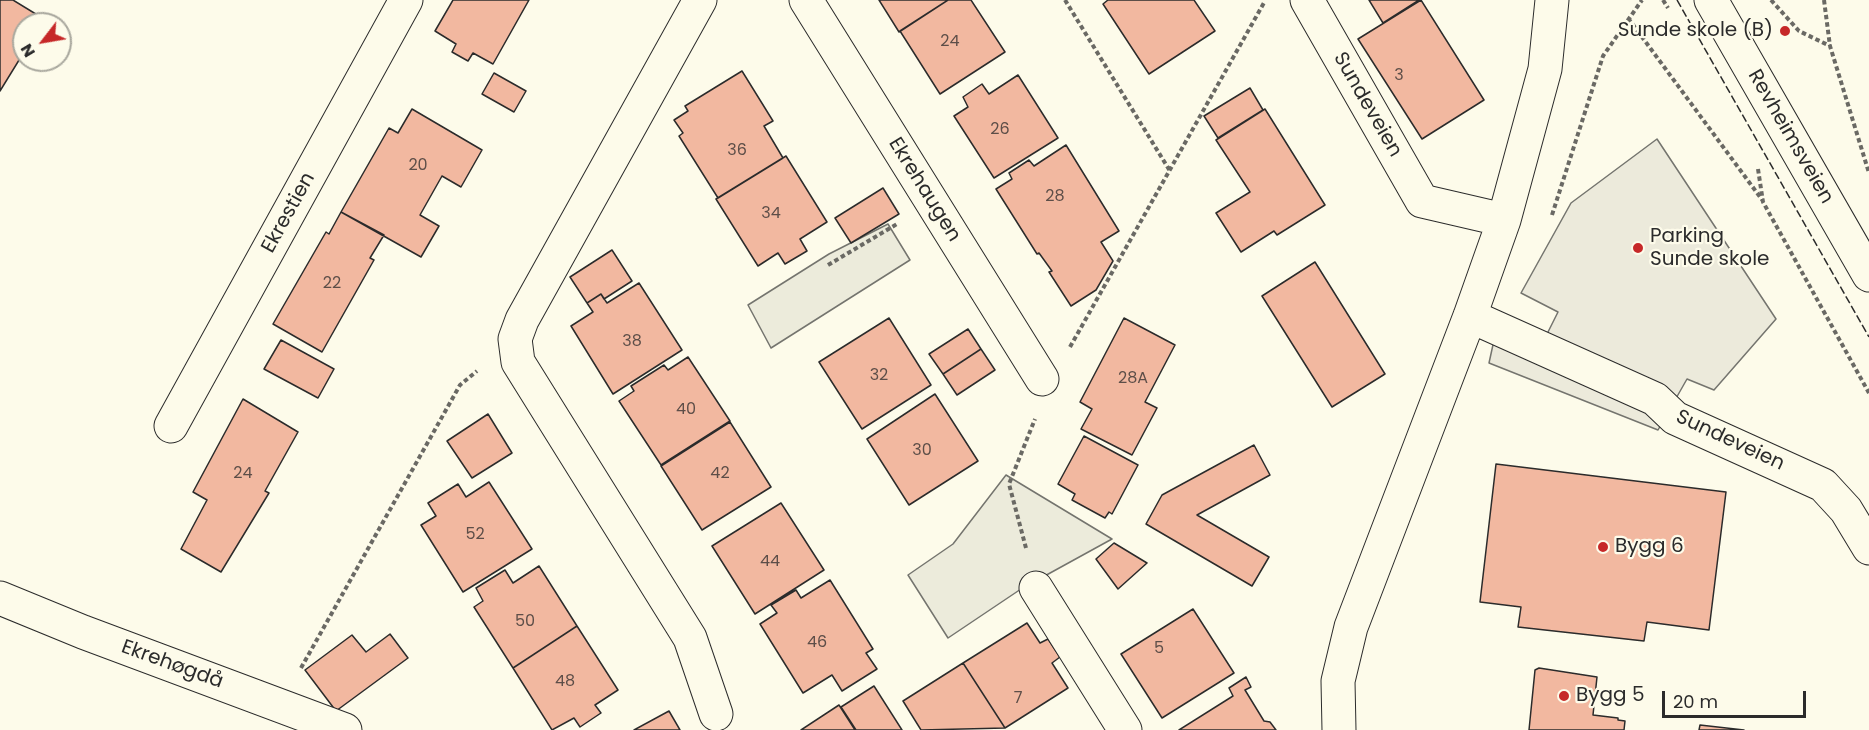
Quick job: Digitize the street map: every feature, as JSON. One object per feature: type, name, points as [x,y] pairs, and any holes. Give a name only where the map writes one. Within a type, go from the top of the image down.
[{"type":"street","name":"Ekrestien","points":[[171,426],[406,0]]},
{"type":"street","points":[[700,0],[578,217],[522,320],[515,339],[519,362],[690,638],[716,714]]},
{"type":"street","name":"Ekrehaugen","points":[[806,0],[1042,379]]},
{"type":"street","name":"Sundeveien","points":[[1307,0],[1422,201],[1504,220]]},
{"type":"street","points":[[1339,730],[1338,681],[1351,627],[1470,316],[1504,220],[1545,69],[1552,0]]},
{"type":"street","name":"Revheimsveien","points":[[1711,0],[1869,275]]},
{"type":"street","name":"Sundeveien","points":[[1470,316],[1655,399],[1675,418],[1822,486],[1846,510],[1869,548]]},
{"type":"street","points":[[1036,588],[1125,730]]},
{"type":"street","name":"Ekrehøgdå","points":[[0,598],[345,730]]},
{"type":"path","points":[[1065,0],[1171,171]]},
{"type":"path","points":[[1036,588],[1009,484],[1038,414],[1042,379],[1055,374],[1265,0]]},
{"type":"path","points":[[1549,223],[1603,56],[1642,0]]},
{"type":"path","points":[[1663,0],[1669,10]]},
{"type":"path","points":[[1771,0],[1799,31],[1830,46]]},
{"type":"path","points":[[1824,0],[1830,46],[1869,172]]},
{"type":"path","points":[[1628,18],[1763,202],[1869,393]]},
{"type":"path","points":[[1752,160],[1758,170],[1763,202]]},
{"type":"path","points":[[828,265],[906,218],[916,233],[940,217]]},
{"type":"path","points":[[284,707],[295,678],[460,385],[515,339]]},
{"type":"shaded area","name":"Parking Sunde skole","points":[[1657,139],[1776,319],[1714,390],[1687,379],[1658,430],[1489,363],[1496,331],[1539,350],[1558,312],[1521,293],[1571,203]]},
{"type":"shaded area","points":[[888,224],[910,260],[771,348],[748,305],[829,254]]},
{"type":"shaded area","points":[[1006,475],[1112,539],[1021,589],[948,638],[908,575],[953,544]]},
{"type":"building","points":[[0,0],[13,0],[33,12],[12,12],[12,72],[0,91]]},
{"type":"building","points":[[453,0],[529,0],[493,64],[473,53],[468,61],[452,52],[456,44],[435,31]]},
{"type":"building","points":[[879,0],[948,0],[899,32]]},
{"type":"building","points":[[948,0],[971,0],[1005,52],[940,94],[900,31]]},
{"type":"building","points":[[1108,0],[1194,0],[1215,31],[1149,74],[1103,4]]},
{"type":"building","points":[[1369,0],[1419,0],[1383,23]]},
{"type":"building","points":[[1421,0],[1484,100],[1422,139],[1358,39]]},
{"type":"building","points":[[742,71],[773,121],[764,126],[783,158],[718,198],[679,136],[683,133],[674,120],[688,111],[685,106]]},
{"type":"building","points":[[494,73],[526,91],[514,112],[482,94]]},
{"type":"building","points":[[1018,75],[1058,138],[994,178],[954,116],[968,107],[963,97],[982,84],[989,94]]},
{"type":"building","points":[[1250,88],[1263,110],[1218,138],[1204,116]]},
{"type":"building","points":[[412,109],[482,150],[461,187],[442,176],[420,215],[439,226],[421,257],[341,212],[389,128],[398,133]]},
{"type":"building","points":[[1265,109],[1325,205],[1277,235],[1274,231],[1241,252],[1216,213],[1250,192],[1216,140]]},
{"type":"building","points":[[1066,145],[1119,231],[1101,242],[1113,261],[1096,290],[1071,306],[1049,272],[1052,271],[1039,253],[1037,254],[996,189],[1012,179],[1009,173],[1029,160],[1034,166]]},
{"type":"building","points":[[786,156],[827,222],[800,239],[807,251],[785,264],[778,253],[758,266],[716,199]]},
{"type":"building","points":[[883,188],[899,214],[851,243],[835,218]]},
{"type":"building","points":[[341,212],[384,235],[370,258],[374,260],[322,352],[273,324],[326,232],[329,234]]},
{"type":"building","points":[[612,250],[632,281],[604,299],[601,294],[587,303],[570,277]]},
{"type":"building","points":[[1315,262],[1385,374],[1332,407],[1262,296]]},
{"type":"building","points":[[639,283],[682,350],[613,394],[571,326],[593,312],[587,303],[601,294],[607,303]]},
{"type":"building","points":[[889,318],[931,385],[862,429],[819,362]]},
{"type":"building","points":[[1124,318],[1175,345],[1145,402],[1157,408],[1132,455],[1081,429],[1092,409],[1080,402]]},
{"type":"building","points":[[968,329],[981,349],[943,374],[929,354]]},
{"type":"building","points":[[281,340],[334,369],[318,398],[264,369]]},
{"type":"building","points":[[981,349],[995,370],[957,395],[943,374]]},
{"type":"building","points":[[688,357],[730,421],[661,465],[619,401],[634,391],[631,386],[664,365],[668,370]]},
{"type":"building","points":[[935,394],[978,461],[909,505],[867,439]]},
{"type":"building","points":[[243,399],[298,432],[265,491],[269,493],[221,572],[181,549],[207,500],[193,492]]},
{"type":"building","points":[[488,414],[512,453],[472,478],[447,441]]},
{"type":"building","points":[[730,422],[771,487],[702,530],[661,466]]},
{"type":"building","points":[[1084,436],[1138,465],[1112,514],[1109,512],[1105,518],[1072,500],[1075,494],[1058,484]]},
{"type":"building","points":[[1254,445],[1270,475],[1197,515],[1269,557],[1252,586],[1146,524],[1162,495]]},
{"type":"building","name":"Bygg 6","points":[[1496,464],[1726,492],[1709,630],[1647,622],[1644,641],[1518,627],[1521,607],[1480,602]]},
{"type":"building","points":[[489,482],[532,549],[463,592],[421,525],[436,516],[428,503],[458,484],[466,497]]},
{"type":"building","points":[[781,503],[824,570],[755,614],[712,546]]},
{"type":"building","points":[[1114,543],[1147,563],[1118,589],[1096,559]]},
{"type":"building","points":[[539,566],[577,626],[513,668],[474,607],[483,601],[476,588],[505,570],[513,583]]},
{"type":"building","points":[[830,580],[873,649],[866,653],[877,669],[842,691],[832,675],[803,693],[760,624],[777,613],[771,605],[796,590],[801,598]]},
{"type":"building","points":[[1193,609],[1234,673],[1162,718],[1121,654]]},
{"type":"building","points":[[1027,623],[1040,643],[1048,639],[1060,657],[1052,663],[1068,688],[1005,728],[963,663]]},
{"type":"building","points":[[577,626],[618,690],[595,705],[601,713],[580,727],[574,718],[552,730],[513,668]]},
{"type":"building","points":[[390,634],[408,658],[336,711],[305,670],[352,635],[366,652]]},
{"type":"building","points":[[963,663],[1005,728],[921,730],[903,701]]},
{"type":"building","name":"Bygg 5","points":[[1539,668],[1597,677],[1593,715],[1625,721],[1624,730],[1529,730],[1535,670]]},
{"type":"building","points":[[1246,677],[1251,687],[1245,690],[1264,721],[1270,722],[1276,730],[1179,730],[1233,696],[1229,688]]},
{"type":"building","points":[[874,686],[902,730],[856,730],[841,707]]},
{"type":"building","points":[[839,705],[855,730],[801,730]]},
{"type":"building","points":[[669,711],[680,730],[634,730]]},
{"type":"building","points":[[1700,725],[1744,730],[1699,730]]},
{"type":"fence","points":[[1677,0],[1869,337]]},
{"type":"place","name":"Sunde skole (B)","points":[[1785,31]]},
{"type":"place","name":"Parking Sunde skole","points":[[1638,248]]},
{"type":"place","name":"Bygg 6","points":[[1603,547]]},
{"type":"place","name":"Bygg 5","points":[[1564,696]]}]
